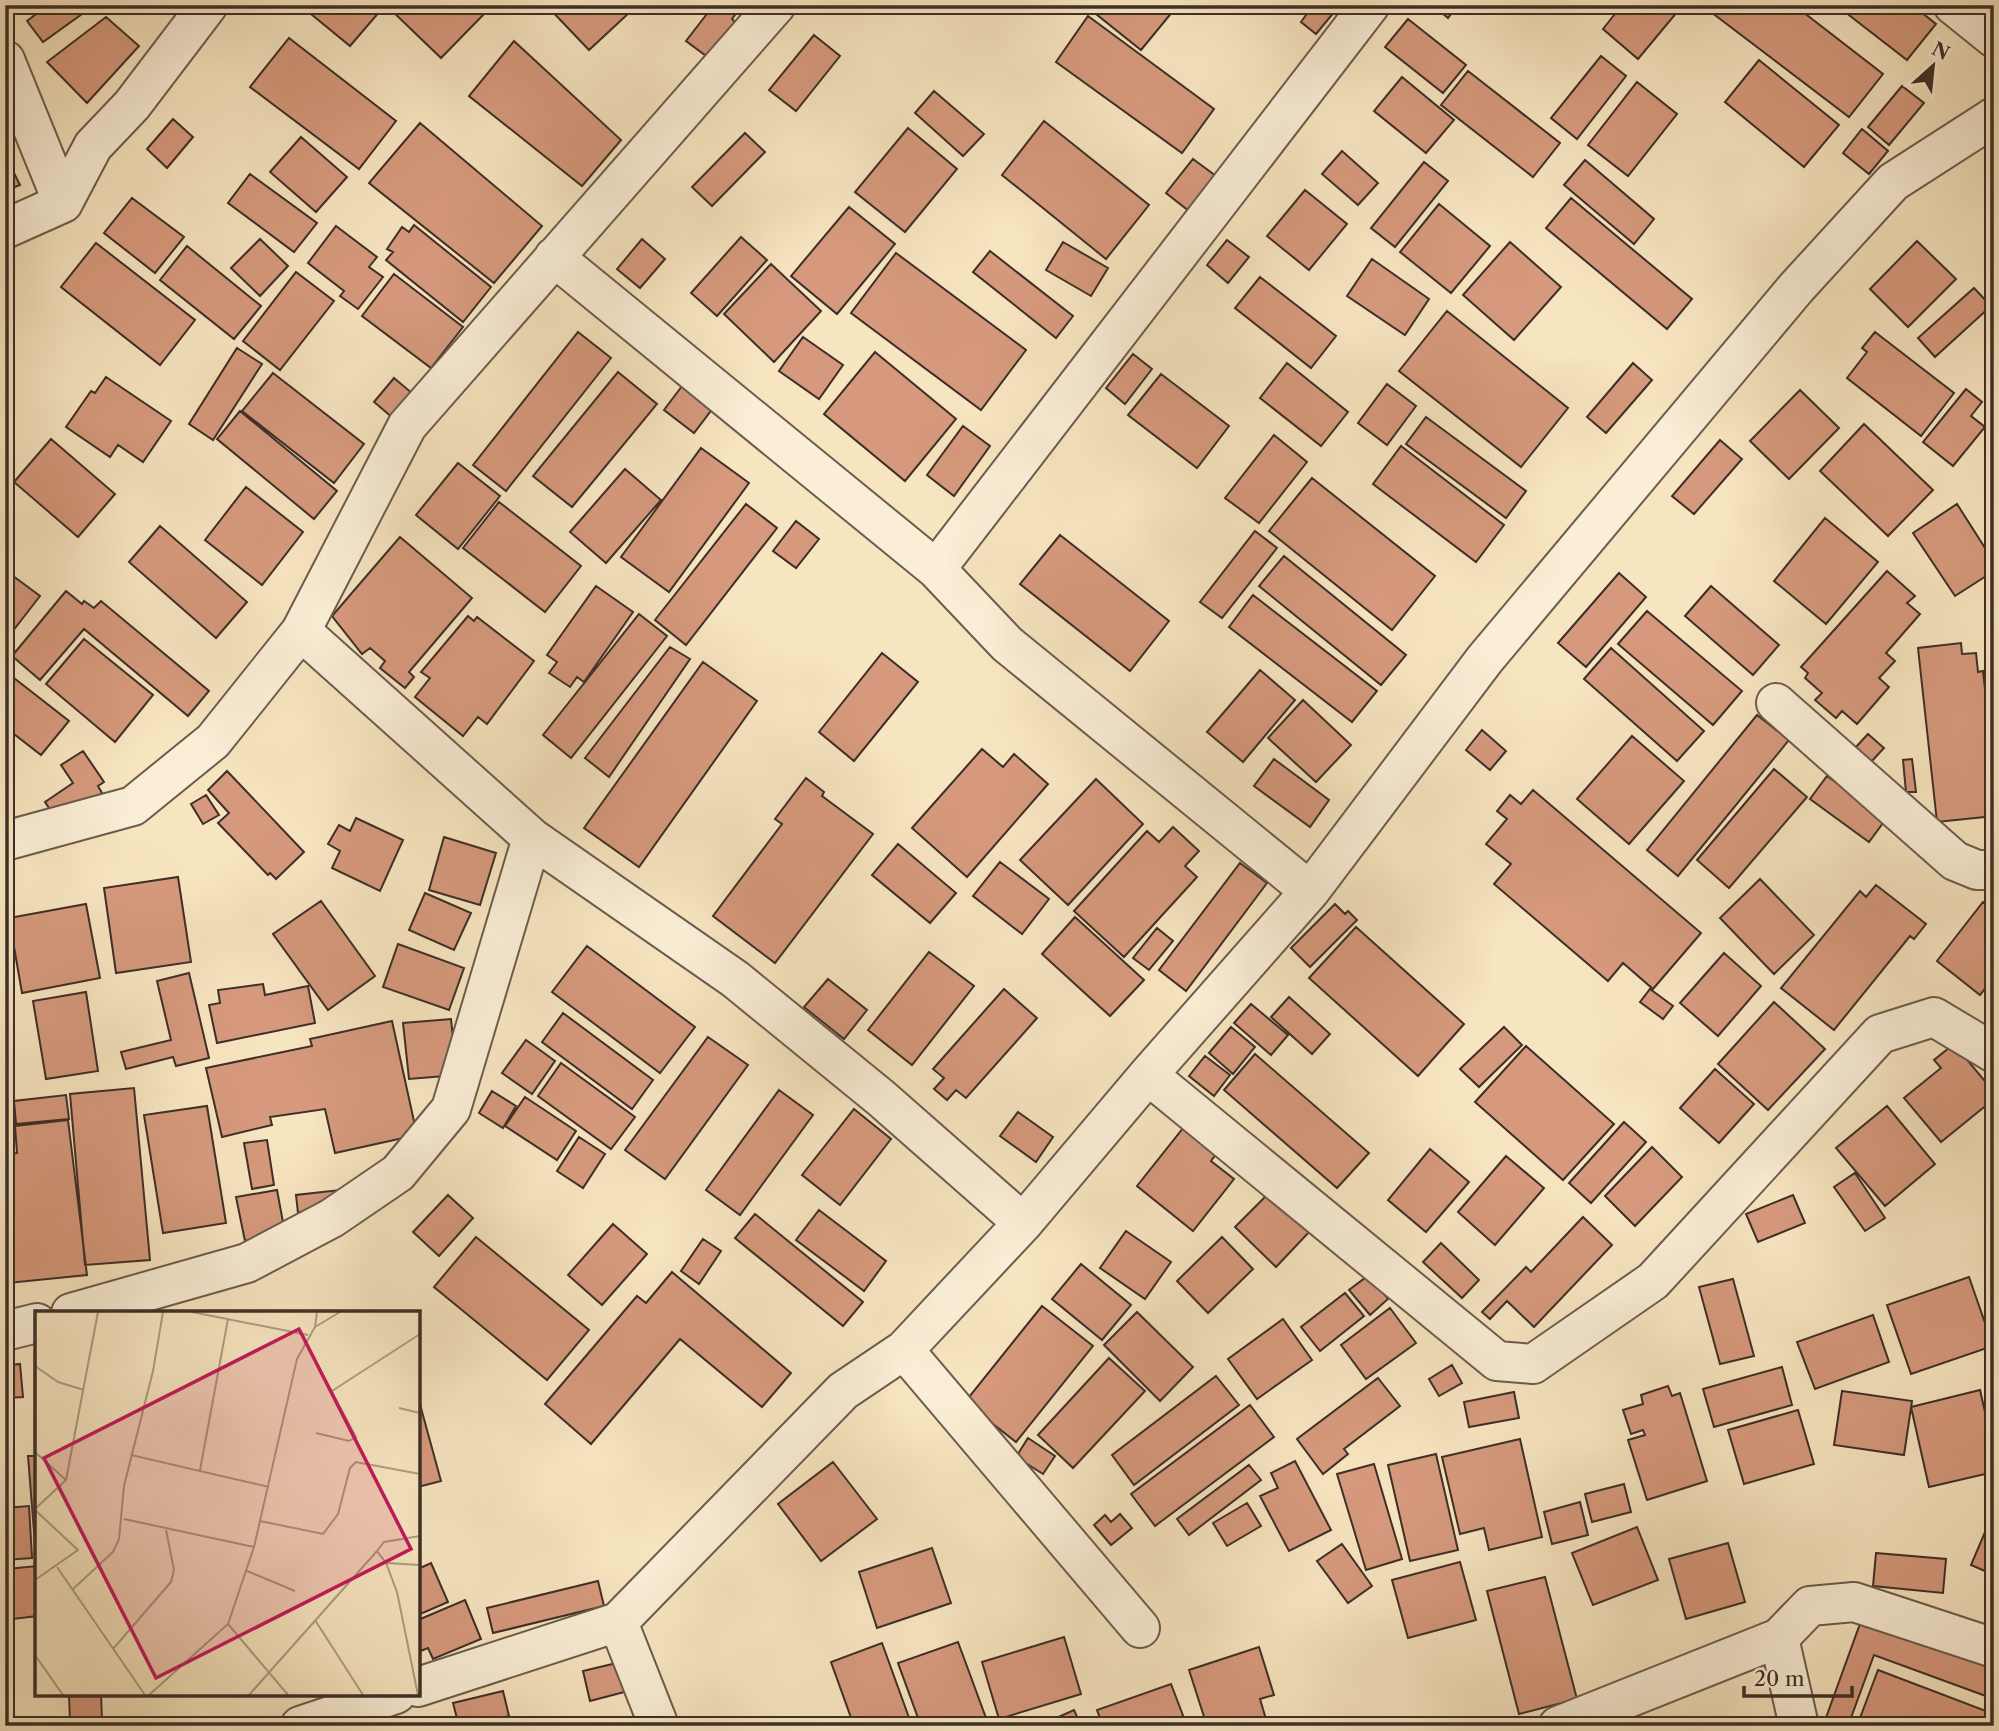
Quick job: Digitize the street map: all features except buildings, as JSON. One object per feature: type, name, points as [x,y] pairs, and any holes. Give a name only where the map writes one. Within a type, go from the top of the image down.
[{"type":"street","points":[[5,229],[63,203],[93,146],[132,105],[208,5]]},
{"type":"street","points":[[5,841],[133,806],[213,741],[301,631],[407,426],[776,5]]},
{"type":"street","points":[[936,569],[1370,5]]},
{"type":"street","points":[[1953,5],[1994,38]]},
{"type":"street","points":[[5,60],[63,203]]},
{"type":"street","points":[[420,1686],[618,1622],[843,1391],[904,1350],[1023,1223],[1148,1075],[1310,891],[1485,659],[1796,288],[1893,181],[1994,117]]},
{"type":"street","points":[[554,257],[936,569],[1007,644],[1310,891]]},
{"type":"street","points":[[301,631],[533,838],[735,979],[881,1098],[1023,1223]]},
{"type":"street","points":[[1776,703],[1955,861],[1977,870],[1994,870]]},
{"type":"street","points":[[78,1311],[247,1263],[332,1219],[398,1173],[451,1109],[533,838]]},
{"type":"street","points":[[1148,1075],[1497,1362],[1533,1364],[1653,1281],[1880,1034],[1934,1017],[1994,1053]]},
{"type":"street","points":[[5,1331],[35,1323]]},
{"type":"street","points":[[904,1350],[1140,1628]]},
{"type":"street","points":[[1558,1726],[1779,1639],[1810,1606],[1854,1602],[1994,1648]]},
{"type":"street","points":[[618,1622],[659,1726]]},
{"type":"street","points":[[1779,1639],[1799,1726]]},
{"type":"street","points":[[300,1726],[390,1696]]}]
